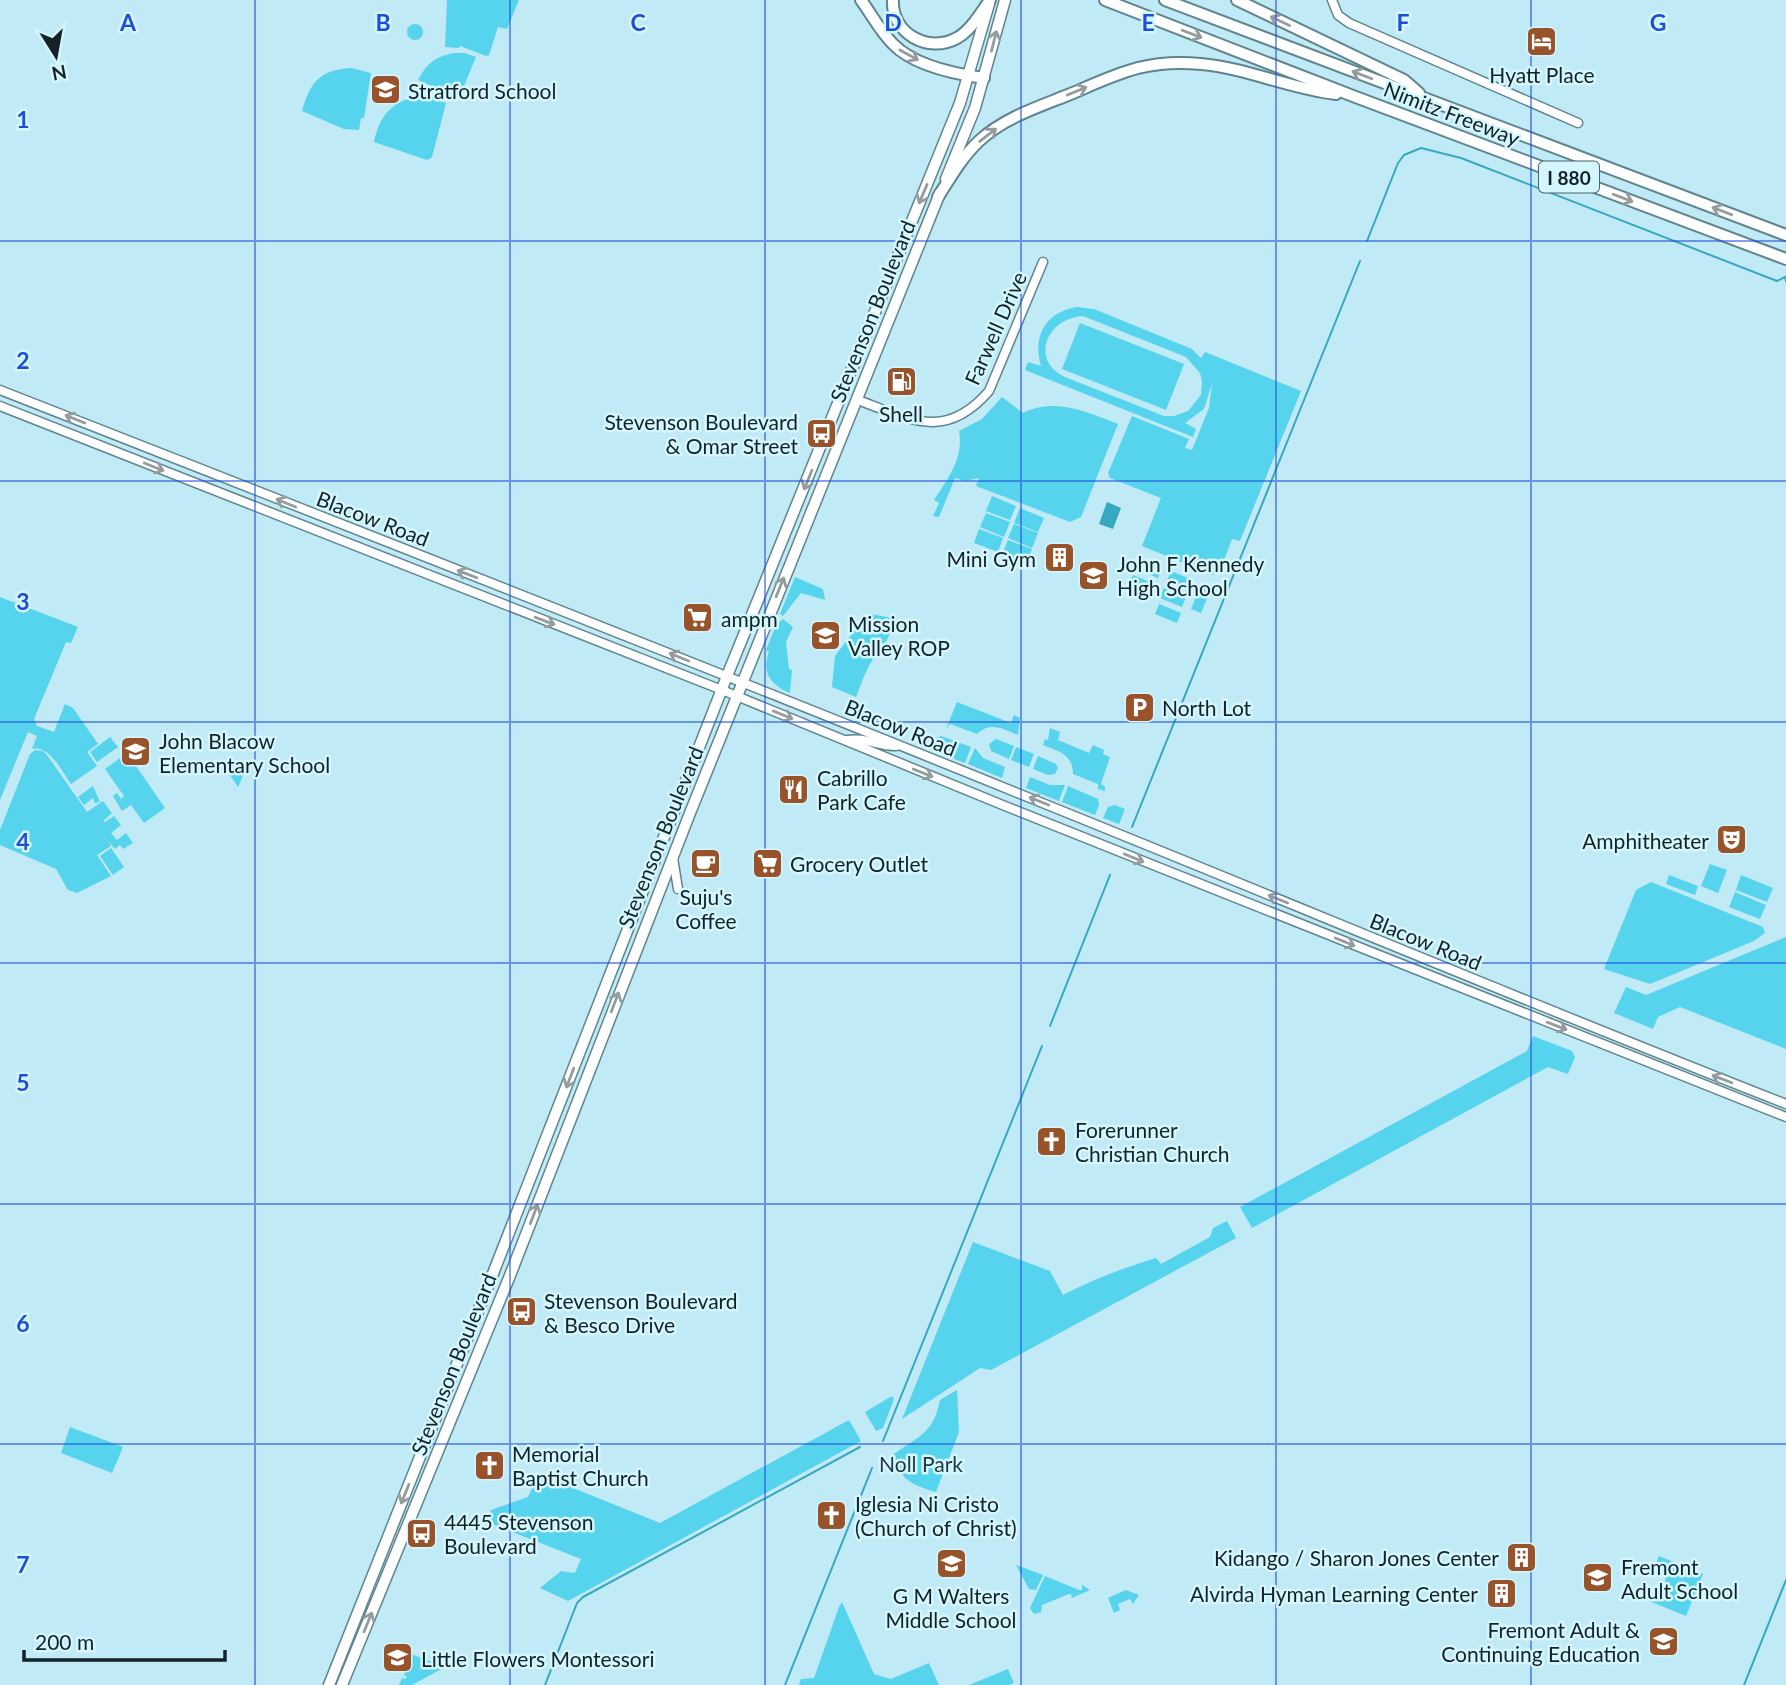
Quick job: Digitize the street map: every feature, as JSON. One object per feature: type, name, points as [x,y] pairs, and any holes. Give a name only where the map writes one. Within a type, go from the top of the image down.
[{"type":"highway","points":[[861,0],[883,34],[908,56],[969,76],[984,78]]},
{"type":"highway","points":[[893,0],[896,20],[905,32],[916,40],[929,44],[948,42],[959,37],[971,27],[990,0]]},
{"type":"highway","name":"Nimitz Freeway","points":[[1165,0],[1786,235]]},
{"type":"highway","points":[[1237,0],[1404,80],[1426,99]]},
{"type":"highway","name":"Nimitz Freeway","points":[[1106,1],[1786,258]]},
{"type":"highway","points":[[938,197],[960,162],[978,142],[999,126],[1058,99],[1139,68],[1180,63],[1202,64],[1316,92],[1353,96]]},
{"type":"main road","name":"Stevenson Boulevard","points":[[328,1685],[494,1272],[727,676],[960,103],[990,0]]},
{"type":"main road","points":[[1332,0],[1338,15],[1349,23],[1578,123]]},
{"type":"main road","name":"Stevenson Boulevard","points":[[342,1685],[506,1286],[742,682],[975,108],[1004,2]]},
{"type":"main road","name":"Farwell Drive","points":[[858,400],[908,420],[935,422],[958,418],[975,407],[989,391],[1043,262]]},
{"type":"main road","name":"Blacow Road","points":[[0,390],[727,676],[1786,1104]]},
{"type":"main road","name":"Blacow Road","points":[[0,406],[722,690],[1132,857],[1786,1117]]},
{"type":"main road","points":[[844,740],[860,738],[883,746],[902,746]]},
{"type":"main road","points":[[673,858],[678,889]]},
{"type":"green space","points":[[447,0],[519,0],[507,29],[498,27],[489,55],[486,56],[460,46],[445,47]]},
{"type":"green space","points":[[412,24],[418,24],[423,32],[421,38],[412,40],[407,35],[407,29]]},
{"type":"green space","points":[[455,53],[476,57],[460,96],[456,97],[418,80],[433,61]]},
{"type":"green space","points":[[351,68],[371,73],[364,118],[361,118],[359,130],[344,129],[302,111],[309,92],[318,79],[331,71]]},
{"type":"green space","points":[[422,96],[446,103],[432,157],[427,160],[374,142],[376,132],[389,110],[403,101]]},
{"type":"green space","points":[[1077,307],[1094,309],[1192,349],[1201,358],[1205,352],[1301,391],[1240,541],[1232,539],[1220,571],[1213,575],[1142,546],[1161,498],[1110,478],[1108,473],[1132,416],[1189,439],[1185,448],[1192,450],[1209,408],[1212,384],[1204,409],[1185,423],[1196,429],[1193,437],[1025,370],[1028,362],[1041,366],[1038,345],[1040,335],[1050,320]],"holes":[[[1083,316],[1186,357],[1200,373],[1201,395],[1188,411],[1164,416],[1065,377],[1054,370],[1045,351],[1047,341],[1060,324],[1070,318]]]},
{"type":"green space","points":[[1080,323],[1184,364],[1166,410],[1062,369]]},
{"type":"green space","points":[[1002,397],[1023,413],[1035,408],[1059,406],[1083,411],[1118,424],[1081,517],[1070,522],[976,486],[979,478],[965,481],[955,478],[939,517],[933,516],[939,503],[934,500],[957,459],[959,431],[982,419]]},
{"type":"green space","points":[[992,496],[1016,506],[1010,520],[986,511]]},
{"type":"green space","points":[[1020,508],[1044,518],[1038,532],[1014,523]]},
{"type":"green space","points":[[986,513],[1010,522],[1004,537],[980,527]]},
{"type":"green space","points":[[1014,524],[1038,533],[1032,548],[1008,538]]},
{"type":"green space","points":[[979,529],[1003,538],[998,552],[974,543]]},
{"type":"green space","points":[[1008,540],[1032,549],[1026,564],[1002,554]]},
{"type":"green space","points":[[1140,559],[1162,567],[1158,578],[1136,569]]},
{"type":"green space","points":[[1171,571],[1193,580],[1189,590],[1167,581]]},
{"type":"green space","points":[[1133,575],[1155,584],[1151,594],[1129,585]]},
{"type":"green space","points":[[795,577],[823,589],[825,600],[801,593],[783,616],[780,614]]},
{"type":"green space","points":[[1200,587],[1210,591],[1201,613],[1191,609]]},
{"type":"green space","points":[[1164,588],[1186,597],[1182,607],[1160,598]]},
{"type":"green space","points":[[0,597],[78,627],[71,643],[66,642],[34,719],[37,726],[54,732],[65,704],[73,708],[98,744],[87,752],[97,766],[71,784],[50,755],[32,749],[37,736],[28,732],[0,800]]},
{"type":"green space","points":[[1159,604],[1181,613],[1177,623],[1155,614]]},
{"type":"green space","points":[[870,614],[893,618],[892,626],[886,641],[868,668],[856,697],[832,687],[835,656]]},
{"type":"green space","points":[[783,619],[793,627],[786,642],[789,669],[792,670],[790,693],[773,682],[766,666],[769,652],[766,650],[776,625]]},
{"type":"green space","points":[[957,702],[1011,723],[1014,715],[1020,718],[1018,735],[997,727],[987,728],[977,734],[950,724],[946,729]]},
{"type":"green space","points":[[1050,728],[1060,732],[1058,740],[1089,753],[1093,745],[1104,750],[1103,754],[1110,757],[1101,784],[1105,791],[1098,789],[1098,784],[1073,774],[1067,758],[1043,745],[1045,739],[1048,740]]},
{"type":"green space","points":[[941,736],[971,747],[965,763],[931,750],[936,738]]},
{"type":"green space","points":[[110,737],[118,747],[97,762],[90,752]]},
{"type":"green space","points":[[996,739],[1014,746],[1009,759],[991,751],[989,744]]},
{"type":"green space","points":[[1016,747],[1034,754],[1029,767],[1011,760]]},
{"type":"green space","points":[[975,748],[983,758],[1005,767],[1002,778],[968,764]]},
{"type":"green space","points":[[35,750],[43,751],[47,755],[87,812],[103,801],[112,813],[103,821],[114,816],[121,825],[111,833],[117,840],[126,833],[133,843],[123,849],[120,845],[115,849],[108,841],[111,846],[97,855],[111,876],[77,893],[68,890],[56,869],[0,845],[0,830],[30,754]]},
{"type":"green space","points":[[127,753],[165,808],[144,823],[131,805],[122,811],[113,796],[117,793],[121,799],[124,796],[105,769]]},
{"type":"green space","points":[[1038,756],[1056,764],[1058,768],[1055,774],[1048,775],[1033,769]]},
{"type":"green space","points":[[239,763],[245,771],[238,787],[227,771]]},
{"type":"green space","points":[[1030,777],[1050,785],[1065,785],[1059,801],[1026,788]]},
{"type":"green space","points":[[93,786],[100,802],[95,803],[93,798],[84,805],[78,797]]},
{"type":"green space","points":[[1068,786],[1098,799],[1095,815],[1062,802]]},
{"type":"green space","points":[[1115,805],[1125,809],[1119,824],[1103,818],[1108,807]]},
{"type":"green space","points":[[111,848],[124,867],[113,875],[100,856]]},
{"type":"green space","points":[[1710,864],[1727,870],[1718,893],[1701,886]]},
{"type":"green space","points":[[1669,875],[1698,886],[1695,895],[1666,884]]},
{"type":"green space","points":[[1741,875],[1773,888],[1767,902],[1736,890]]},
{"type":"green space","points":[[1651,882],[1763,927],[1765,933],[1754,941],[1650,984],[1604,969],[1636,890]]},
{"type":"green space","points":[[1735,892],[1766,905],[1760,919],[1729,907]]},
{"type":"green space","points":[[1786,937],[1786,1049],[1680,1007],[1658,1017],[1653,1029],[1614,1013],[1626,987],[1646,995]]},
{"type":"green space","points":[[1533,1036],[1572,1051],[1575,1057],[1568,1074],[1548,1067],[1252,1228],[1240,1207],[1527,1051]]},
{"type":"green space","points":[[1227,1221],[1236,1238],[991,1370],[980,1368],[902,1419],[973,1242],[1050,1271],[1063,1295],[1109,1274],[1156,1258],[1161,1264],[1210,1237],[1213,1228]]},
{"type":"green space","name":"Noll Park","points":[[957,1390],[959,1432],[936,1492],[908,1480],[890,1457],[928,1428],[940,1400]]},
{"type":"green space","points":[[892,1396],[894,1399],[883,1428],[876,1431],[865,1412]]},
{"type":"green space","points":[[849,1420],[861,1441],[568,1601],[540,1588],[561,1571],[575,1573],[581,1559],[487,1522],[491,1510],[528,1497],[538,1474],[660,1523]]},
{"type":"green space","points":[[70,1427],[123,1447],[112,1473],[61,1453]]},
{"type":"green space","points":[[1659,1556],[1703,1574],[1686,1616],[1642,1598],[1646,1590],[1659,1592],[1665,1584],[1666,1572],[1655,1565]]},
{"type":"green space","points":[[1016,1565],[1043,1575],[1036,1590],[1029,1589]]},
{"type":"green space","points":[[1045,1576],[1079,1590],[1082,1590],[1082,1585],[1090,1590],[1072,1598],[1069,1594],[1042,1605],[1041,1612],[1034,1614],[1030,1608]]},
{"type":"green space","points":[[1126,1590],[1139,1595],[1133,1604],[1130,1599],[1118,1604],[1120,1610],[1114,1613],[1108,1598]]},
{"type":"green space","points":[[842,1602],[874,1674],[891,1679],[929,1663],[939,1685],[799,1685],[801,1679],[814,1678]]},
{"type":"green space","points":[[411,1654],[445,1667],[412,1685],[399,1685],[402,1678],[407,1677],[404,1675]]},
{"type":"green space","points":[[1008,1669],[1014,1683],[969,1685]]},
{"type":"shaded area","points":[[1107,502],[1121,508],[1113,529],[1099,524]]},
{"type":"waterway","points":[[1367,241],[1398,163],[1404,155],[1421,148],[1461,158],[1777,281],[1785,277],[1786,281]]},
{"type":"waterway","points":[[1132,827],[1360,261]]},
{"type":"waterway","points":[[1050,1026],[1110,875]]},
{"type":"waterway","points":[[883,1441],[1042,1046]]},
{"type":"waterway","points":[[545,1685],[577,1603],[583,1597],[860,1447]]},
{"type":"waterway","points":[[785,1685],[872,1468]]},
{"type":"waterway","points":[[1744,1685],[1786,1580]]},
{"type":"place","name":"Hyatt Place","points":[[1542,42]]},
{"type":"place","name":"Stratford School","points":[[385,90]]},
{"type":"place","name":"Shell","points":[[901,381]]},
{"type":"place","name":"Stevenson Boulevard & Omar Street","points":[[821,433]]},
{"type":"place","name":"Mini Gym","points":[[1059,558]]},
{"type":"place","name":"John F Kennedy High School","points":[[1094,575]]},
{"type":"place","name":"ampm","points":[[698,618]]},
{"type":"place","name":"Mission Valley ROP","points":[[825,635]]},
{"type":"place","name":"North Lot","points":[[1139,707]]},
{"type":"place","name":"John Blacow Elementary School","points":[[136,752]]},
{"type":"place","name":"Cabrillo Park Cafe","points":[[794,789]]},
{"type":"place","name":"Amphitheater","points":[[1732,840]]},
{"type":"place","name":"Grocery Outlet","points":[[767,863]]},
{"type":"place","name":"Suju's Coffee","points":[[706,864]]},
{"type":"place","name":"Forerunner Christian Church","points":[[1052,1141]]},
{"type":"place","name":"Stevenson Boulevard & Besco Drive","points":[[521,1312]]},
{"type":"place","name":"Memorial Baptist Church","points":[[489,1465]]},
{"type":"place","name":"Iglesia Ni Cristo (Church of Christ)","points":[[832,1515]]},
{"type":"place","name":"4445 Stevenson Boulevard","points":[[421,1533]]},
{"type":"place","name":"Kidango / Sharon Jones Center","points":[[1522,1557]]},
{"type":"place","name":"G M Walters Middle School","points":[[951,1563]]},
{"type":"place","name":"Fremont Adult School","points":[[1598,1578]]},
{"type":"place","name":"Alvirda Hyman Learning Center","points":[[1501,1593]]},
{"type":"place","name":"Fremont Adult & Continuing Education","points":[[1663,1641]]},
{"type":"place","name":"Little Flowers Montessori","points":[[398,1658]]}]
